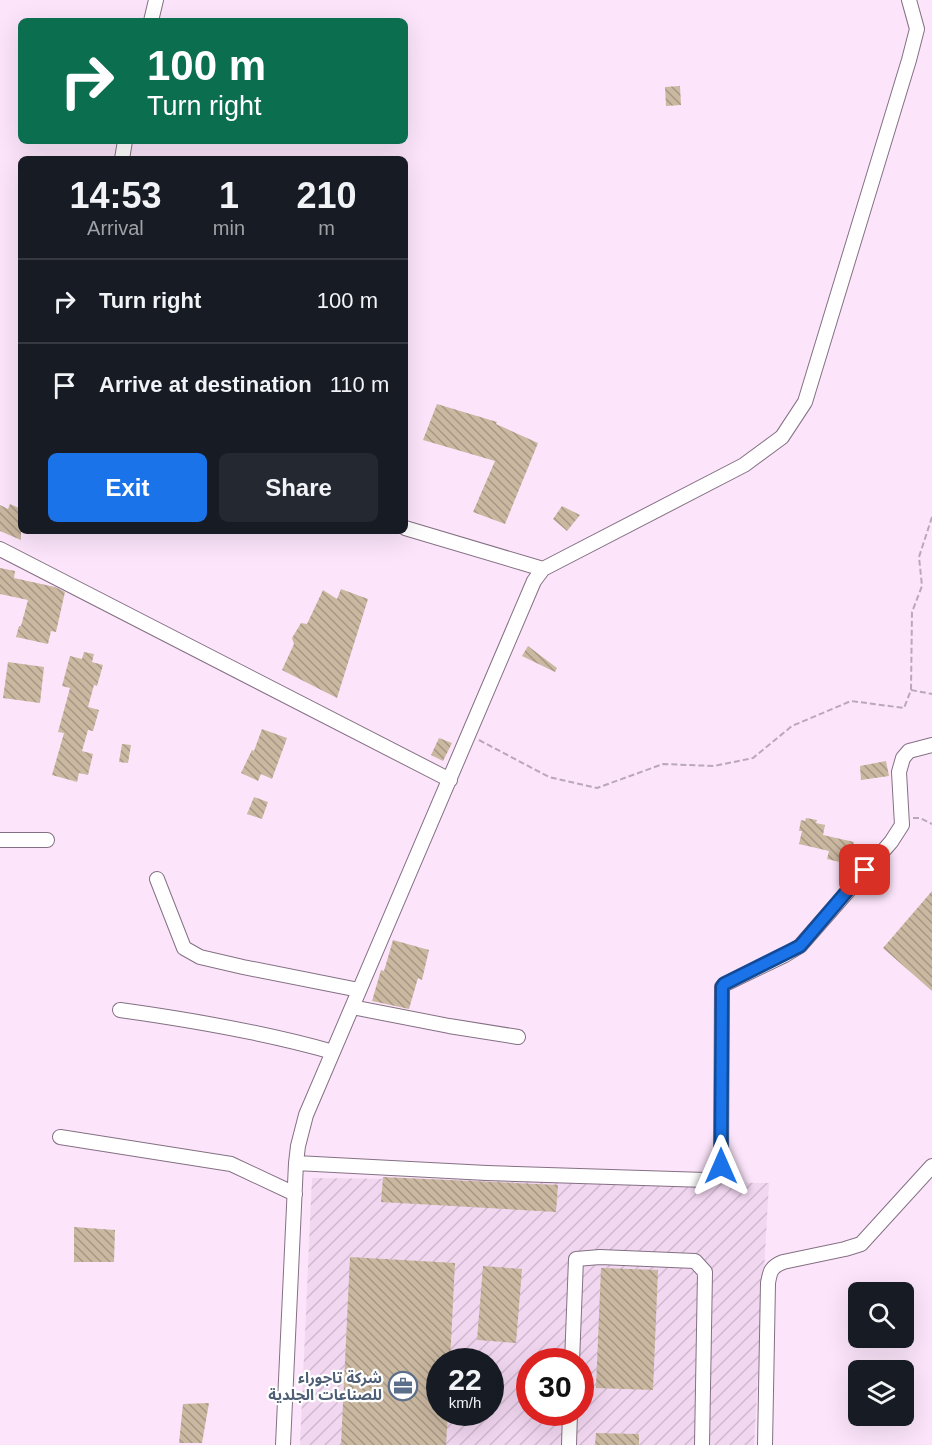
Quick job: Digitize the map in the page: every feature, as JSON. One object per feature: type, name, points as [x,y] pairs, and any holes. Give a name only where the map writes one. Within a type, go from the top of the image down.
[{"type":"street","points":[[152,18],[156,0]]},
{"type":"street","points":[[284,1445],[296,1163],[306,1115],[534,581],[543,569],[744,465],[782,437],[805,402],[909,60],[917,28],[909,0]]},
{"type":"street","points":[[408,529],[543,569]]},
{"type":"street","points":[[0,549],[450,780]]},
{"type":"street","points":[[296,1163],[487,1173],[705,1180],[715,1176],[721,1166],[722,987],[800,946],[891,842],[902,825],[899,772],[903,758],[909,751],[932,745]]},
{"type":"street","points":[[0,840],[47,840]]},
{"type":"street","points":[[157,879],[184,948],[192,954],[243,967],[359,990]]},
{"type":"street","points":[[352,1007],[518,1037]]},
{"type":"street","points":[[120,1010],[202,1022],[333,1052]]},
{"type":"street","points":[[60,1137],[231,1164],[295,1194]]},
{"type":"street","points":[[765,1445],[770,1269],[783,1262],[861,1244],[932,1166]]},
{"type":"street","points":[[573,1348],[576,1259],[600,1257],[695,1261],[705,1272],[702,1445]]},
{"type":"street","points":[[568,1445],[569,1426]]},
{"type":"path","points":[[469,735],[549,777],[597,788],[663,764],[714,766],[753,758],[792,726],[851,701],[904,708],[910,690],[912,612],[922,586],[919,557],[932,517]]},
{"type":"path","points":[[910,690],[932,694]]},
{"type":"path","points":[[903,817],[920,818],[932,824]]},
{"type":"shaded area","points":[[312,1178],[769,1183],[754,1445],[300,1445]]},
{"type":"building","points":[[680,86],[681,105],[666,106],[665,87]]},
{"type":"building","points":[[437,404],[497,422],[496,424],[538,443],[505,524],[473,512],[495,461],[423,440]]},
{"type":"building","points":[[10,504],[18,508],[18,534],[21,534],[21,540],[0,531],[0,505],[8,509]]},
{"type":"building","points":[[562,506],[580,515],[567,531],[553,519]]},
{"type":"building","points":[[0,568],[15,571],[14,578],[55,587],[65,592],[56,632],[51,631],[48,644],[16,637],[28,600],[0,594]]},
{"type":"building","points":[[341,589],[368,599],[337,698],[282,670],[294,644],[292,638],[301,623],[307,624],[323,590],[337,599]]},
{"type":"building","points":[[528,646],[557,668],[555,672],[522,656]]},
{"type":"building","points":[[84,652],[94,654],[92,662],[103,665],[88,707],[99,710],[93,731],[88,730],[82,751],[93,754],[88,775],[79,773],[77,782],[52,775],[64,733],[58,732],[70,688],[62,686],[70,656],[82,659]]},
{"type":"building","points":[[8,662],[44,667],[40,703],[3,698]]},
{"type":"building","points":[[262,729],[287,738],[272,779],[261,774],[258,781],[241,773],[252,750],[254,751]]},
{"type":"building","points":[[439,738],[452,743],[443,761],[431,755]]},
{"type":"building","points":[[122,744],[131,745],[128,763],[119,762]]},
{"type":"building","points":[[886,761],[889,776],[861,780],[860,766]]},
{"type":"building","points":[[254,797],[268,802],[262,819],[247,814]]},
{"type":"building","points":[[806,818],[817,820],[816,823],[825,825],[823,835],[854,842],[848,864],[827,859],[829,851],[799,844],[802,831],[799,831],[801,820],[805,821]]},
{"type":"building","points":[[932,891],[932,991],[883,948]]},
{"type":"building","points":[[393,940],[429,950],[422,980],[418,978],[409,1009],[372,1001]]},
{"type":"building","points":[[383,1177],[558,1185],[556,1212],[381,1202]]},
{"type":"building","points":[[74,1227],[115,1230],[114,1262],[74,1262]]},
{"type":"building","points":[[350,1257],[455,1263],[451,1348],[426,1348],[426,1426],[447,1426],[446,1445],[341,1445]]},
{"type":"building","points":[[483,1266],[522,1269],[516,1343],[477,1340]]},
{"type":"building","points":[[601,1268],[658,1270],[653,1390],[596,1388]]},
{"type":"building","points":[[209,1403],[202,1443],[179,1443],[183,1404]]},
{"type":"building","points":[[596,1433],[639,1434],[639,1445],[595,1445]]},
{"type":"place","name":"شركة تاجوراء للصناعات الجلدية","points":[[403,1386]]},
{"type":"route","points":[[721,1166],[722,987],[800,946],[865,870]]}]
